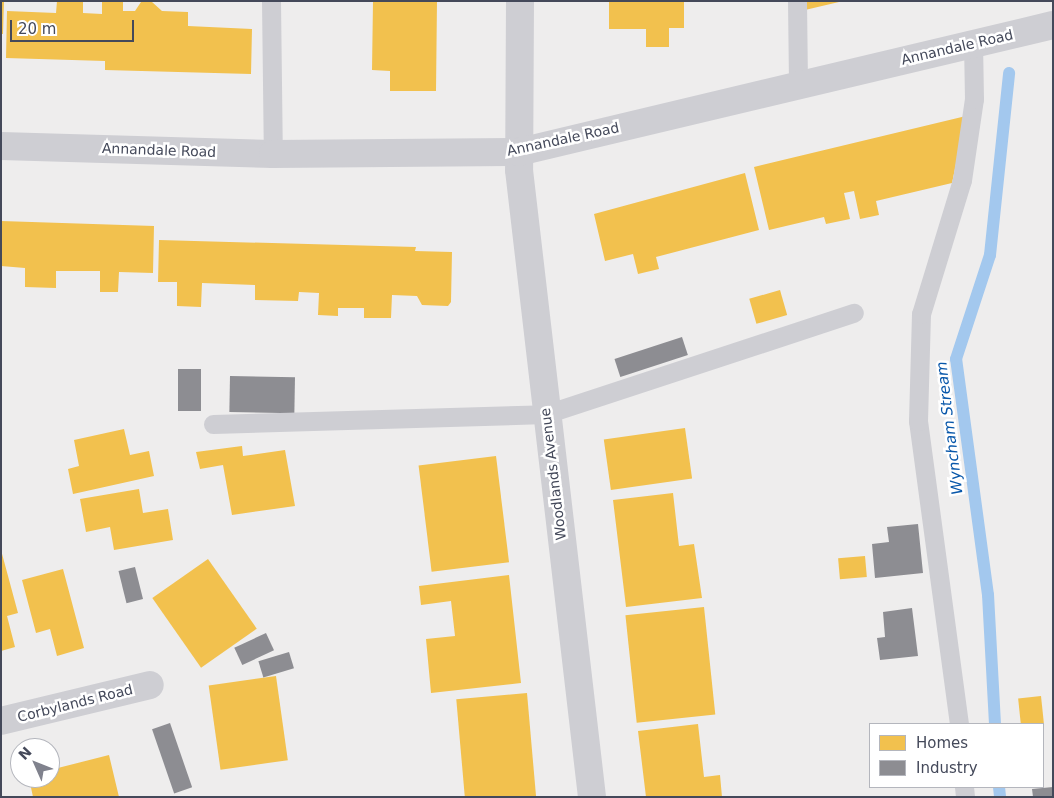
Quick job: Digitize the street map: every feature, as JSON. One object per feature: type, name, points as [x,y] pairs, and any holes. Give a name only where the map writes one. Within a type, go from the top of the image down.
[{"type":"street","name":"Woodlands Avenue","points":[[520,1],[519,152],[546,414],[592,797]]},
{"type":"street","name":"Annandale Road","points":[[1,146],[273,154],[519,152],[798,83],[1046,26]]},
{"type":"street","name":"Corbylands Road","points":[[1,722],[150,685]]},
{"type":"lane","points":[[270,1],[273,154]]},
{"type":"lane","points":[[797,1],[798,83]]},
{"type":"lane","points":[[959,723],[918,421],[921,314],[962,180],[974,99],[979,41]]},
{"type":"lane","points":[[213,424],[546,414],[854,312]]},
{"type":"building: Homes","points":[[1,1],[4,1],[3,34],[1,34]]},
{"type":"building: Homes","points":[[57,1],[83,1],[83,13],[102,14],[102,1],[123,1],[123,11],[135,11],[141,2],[152,2],[162,11],[188,12],[188,26],[252,29],[251,74],[105,70],[105,61],[6,58],[7,11],[56,13]]},
{"type":"building: Homes","points":[[373,1],[437,1],[436,91],[390,91],[390,71],[372,70]]},
{"type":"building: Homes","points":[[609,1],[684,1],[684,28],[669,28],[669,47],[646,47],[646,29],[609,29]]},
{"type":"building: Homes","points":[[805,1],[839,1],[839,2],[805,10]]},
{"type":"building: Homes","points":[[966,116],[952,183],[876,201],[879,215],[860,219],[854,191],[844,193],[850,219],[826,224],[824,217],[769,230],[754,167]]},
{"type":"building: Homes","points":[[745,173],[759,230],[656,257],[659,269],[638,274],[633,254],[605,261],[594,214]]},
{"type":"building: Homes","points":[[1,221],[154,226],[153,273],[119,272],[118,292],[100,292],[100,271],[56,271],[56,288],[25,287],[25,268],[1,266]]},
{"type":"building: Homes","points":[[159,240],[416,247],[415,251],[452,252],[451,302],[448,306],[422,305],[417,296],[392,295],[391,318],[364,318],[364,308],[338,308],[338,316],[318,315],[319,293],[299,292],[298,301],[255,300],[255,285],[202,283],[201,307],[177,306],[177,282],[158,282]]},
{"type":"building: Homes","points":[[780,290],[787,315],[756,324],[749,299]]},
{"type":"building: Homes","points":[[685,428],[692,479],[611,490],[604,439]]},
{"type":"building: Homes","points":[[124,429],[130,455],[149,451],[154,476],[73,494],[68,469],[79,466],[74,440]]},
{"type":"building: Homes","points":[[242,446],[243,456],[285,450],[295,506],[232,515],[223,465],[200,469],[196,452]]},
{"type":"building: Homes","points":[[496,456],[509,562],[432,572],[419,466]]},
{"type":"building: Homes","points":[[139,489],[143,513],[168,509],[173,540],[114,550],[110,527],[86,532],[80,499]]},
{"type":"building: Homes","points":[[673,493],[679,546],[694,544],[702,598],[626,607],[613,500]]},
{"type":"building: Homes","points":[[1,550],[18,613],[7,616],[15,647],[1,651]]},
{"type":"building: Homes","points":[[865,556],[867,577],[840,579],[838,558]]},
{"type":"building: Homes","points":[[208,559],[257,629],[201,668],[152,598]]},
{"type":"building: Homes","points":[[63,569],[84,648],[57,656],[50,629],[36,633],[22,580]]},
{"type":"building: Homes","points":[[509,575],[521,683],[431,693],[426,639],[455,636],[451,601],[421,605],[419,586]]},
{"type":"building: Homes","points":[[704,607],[715,714],[637,723],[625,615]]},
{"type":"building: Homes","points":[[276,676],[288,760],[220,770],[209,685]]},
{"type":"building: Homes","points":[[527,693],[536,797],[465,797],[456,699]]},
{"type":"building: Homes","points":[[1041,696],[1044,723],[1021,723],[1018,698]]},
{"type":"building: Homes","points":[[698,724],[704,777],[720,775],[722,797],[646,797],[638,731]]},
{"type":"building: Homes","points":[[109,755],[119,797],[33,797],[31,788],[60,788],[60,767]]},
{"type":"building: Industry","points":[[682,337],[688,355],[620,377],[614,359]]},
{"type":"building: Industry","points":[[178,369],[201,369],[201,411],[178,411]]},
{"type":"building: Industry","points":[[230,376],[295,377],[294,413],[229,412]]},
{"type":"building: Industry","points":[[918,524],[923,573],[875,578],[872,544],[889,542],[887,527]]},
{"type":"building: Industry","points":[[135,567],[143,599],[126,603],[119,571]]},
{"type":"building: Industry","points":[[912,608],[918,656],[880,660],[877,638],[885,637],[883,612]]},
{"type":"building: Industry","points":[[266,633],[274,650],[242,665],[234,648]]},
{"type":"building: Industry","points":[[289,652],[294,668],[263,678],[258,661]]},
{"type":"building: Industry","points":[[170,723],[192,787],[174,793],[152,729]]},
{"type":"building: Industry","points":[[1053,787],[1053,797],[1033,797],[1032,789]]},
{"type":"waterway","name":"Wyncham Stream","points":[[995,723],[988,595],[956,359],[990,255],[1009,73]]},
{"type":"waterway","name":"Wyncham Stream","points":[[999,788],[1000,797]]}]
